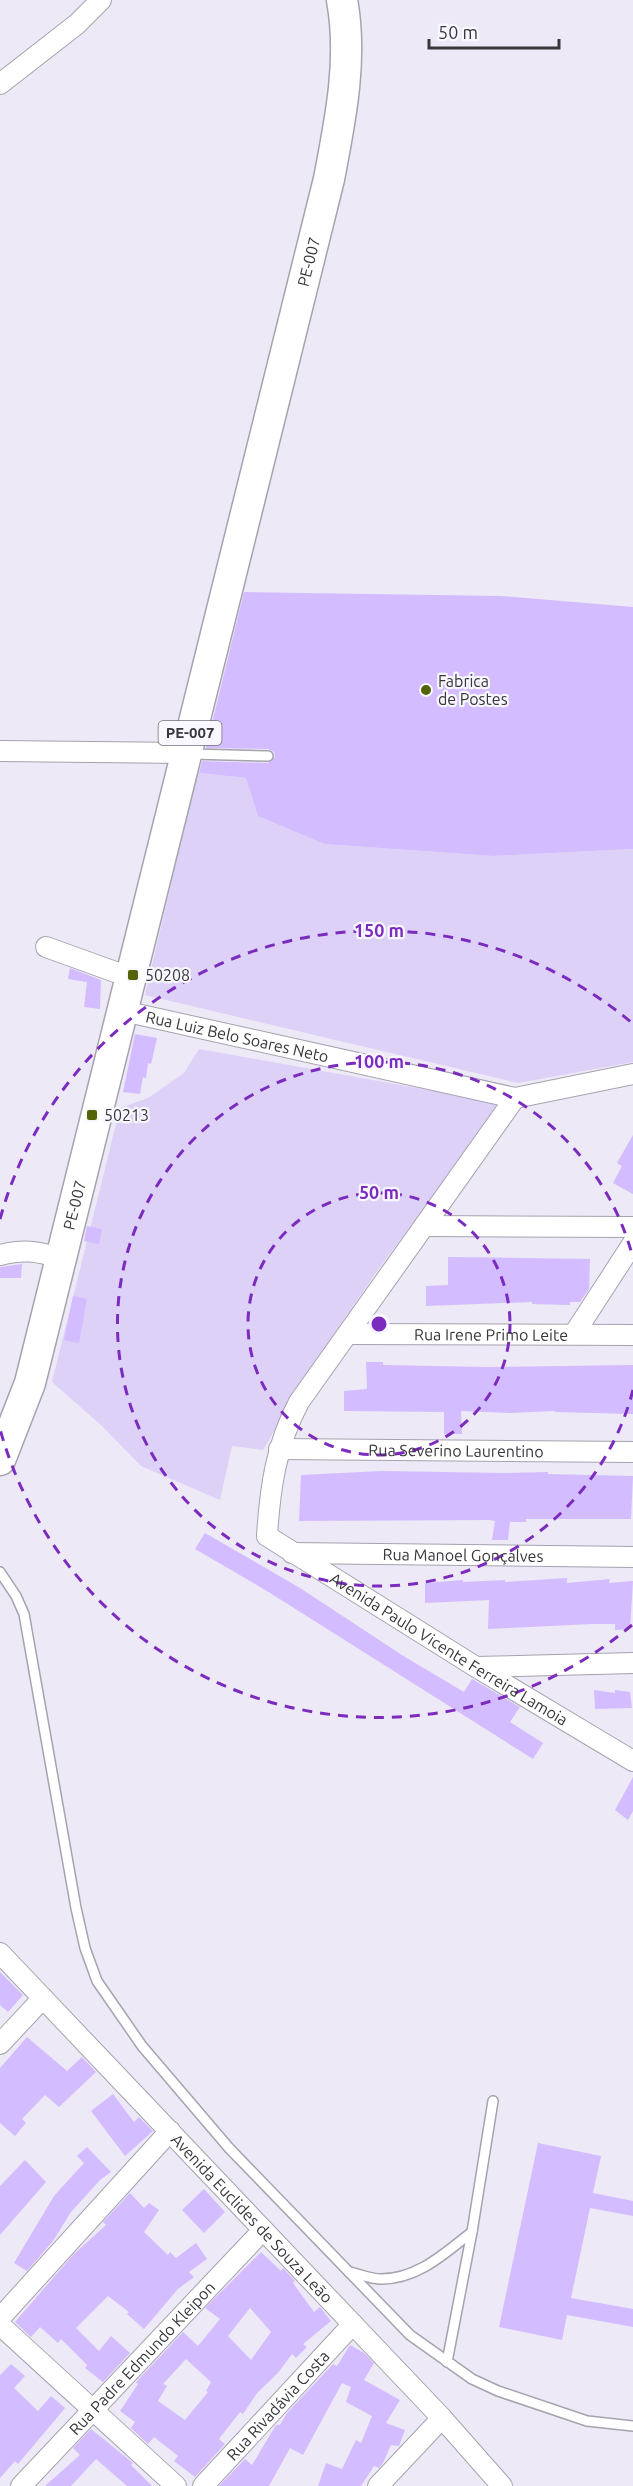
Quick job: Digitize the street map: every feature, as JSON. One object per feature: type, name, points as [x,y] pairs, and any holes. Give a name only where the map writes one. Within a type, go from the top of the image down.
[{"type":"main road","name":"PE-007","points":[[0,1460],[30,1383],[328,179],[339,124],[346,69],[342,0]]},
{"type":"street","points":[[0,84],[76,24],[101,0]]},
{"type":"street","points":[[0,752],[185,753]]},
{"type":"street","points":[[46,947],[132,978]]},
{"type":"street","name":"Rua Luiz Belo Soares Neto","points":[[123,1011],[515,1098],[633,1074]]},
{"type":"street","points":[[279,1449],[299,1402],[515,1098]]},
{"type":"street","points":[[424,1226],[633,1227]]},
{"type":"street","points":[[574,1334],[633,1243]]},
{"type":"street","points":[[0,1255],[20,1250],[60,1258]]},
{"type":"street","name":"Rua Irene Primo Leite","points":[[349,1334],[633,1335]]},
{"type":"street","name":"Rua Severino Laurentino","points":[[279,1449],[633,1452]]},
{"type":"street","name":"Avenida Paulo Vicente Ferreira Lamoia","points":[[279,1449],[270,1489],[267,1536],[476,1667],[633,1761]]},
{"type":"street","name":"Rua Manoel Gonçalves","points":[[292,1553],[633,1557]]},
{"type":"street","points":[[476,1667],[633,1663]]},
{"type":"street","name":"Avenida Euclides de Souza Leão","points":[[0,1953],[442,2418],[502,2486]]},
{"type":"street","points":[[0,2044],[43,1998]]},
{"type":"street","points":[[0,2318],[170,2131]]},
{"type":"street","name":"Rua Padre Edmundo Kleipon","points":[[21,2486],[262,2230]]},
{"type":"street","name":"Rua Rivadávia Costa","points":[[203,2486],[353,2324]]},
{"type":"street","points":[[0,2325],[176,2486]]},
{"type":"street","points":[[378,2486],[442,2418]]},
{"type":"lane","points":[[185,753],[268,756]]},
{"type":"lane","points":[[0,1572],[16,1596],[24,1614],[85,1948],[98,1981],[142,2046],[229,2148],[410,2335],[447,2362],[490,2387],[587,2421],[633,2426]]},
{"type":"lane","points":[[447,2362],[472,2232],[493,2101]]},
{"type":"lane","points":[[349,2272],[379,2279],[405,2275],[426,2267],[472,2232]]},
{"type":"shaded area","points":[[197,773],[246,778],[258,816],[324,844],[493,856],[633,849],[633,1062],[518,1083],[145,995]]},
{"type":"shaded area","points":[[199,1049],[501,1103],[375,1274],[315,1362],[263,1450],[232,1446],[220,1500],[141,1466],[102,1426],[52,1382],[120,1108],[148,1098],[184,1073]]},
{"type":"building","name":"Fabrica de Postes","points":[[244,592],[501,596],[633,607],[633,849],[493,856],[324,844],[258,816],[246,778],[199,773],[202,761],[268,763],[275,757],[274,752],[268,749],[206,748]]},
{"type":"building","points":[[70,968],[101,980],[100,1009],[84,1007],[87,982],[68,979]]},
{"type":"building","points":[[135,1034],[157,1038],[151,1064],[148,1063],[146,1078],[143,1077],[140,1094],[123,1092]]},
{"type":"building","points":[[633,1135],[633,1194],[613,1183],[622,1166],[617,1163]]},
{"type":"building","points":[[87,1226],[102,1229],[99,1244],[84,1241]]},
{"type":"building","points":[[448,1257],[590,1259],[589,1289],[580,1302],[570,1302],[570,1305],[532,1304],[532,1302],[426,1306],[426,1286],[448,1285]]},
{"type":"building","points":[[22,1264],[21,1278],[0,1278],[0,1267]]},
{"type":"building","points":[[73,1296],[87,1299],[79,1343],[64,1340]]},
{"type":"building","points":[[366,1362],[383,1362],[383,1365],[487,1367],[633,1365],[633,1414],[461,1411],[462,1434],[444,1434],[444,1412],[344,1411],[344,1391],[367,1389]]},
{"type":"building","points":[[381,1471],[548,1472],[548,1474],[633,1476],[631,1519],[526,1519],[526,1522],[510,1522],[508,1540],[492,1540],[495,1521],[489,1520],[299,1521],[301,1475]]},
{"type":"building","points":[[205,1533],[300,1588],[405,1657],[464,1692],[472,1679],[520,1707],[510,1722],[543,1743],[533,1759],[267,1591],[195,1549]]},
{"type":"building","points":[[567,1578],[567,1583],[610,1579],[609,1583],[633,1581],[630,1629],[615,1630],[615,1624],[592,1624],[488,1629],[489,1600],[425,1603],[425,1583],[463,1580],[463,1582],[505,1580],[505,1582]]},
{"type":"building","points":[[594,1690],[615,1693],[615,1690],[630,1692],[632,1708],[595,1709]]},
{"type":"building","points":[[633,1777],[633,1811],[628,1820],[615,1810]]},
{"type":"building","points":[[0,1972],[23,1995],[8,2012],[0,2005]]},
{"type":"building","points":[[27,2037],[67,2071],[82,2057],[96,2072],[59,2107],[45,2095],[22,2119],[26,2123],[15,2136],[0,2123],[0,2068]]},
{"type":"building","points":[[113,2094],[134,2122],[139,2117],[153,2131],[125,2156],[91,2111]]},
{"type":"building","points":[[538,2143],[601,2156],[593,2193],[633,2201],[633,2216],[590,2208],[571,2298],[633,2309],[633,2327],[567,2315],[562,2340],[499,2327]]},
{"type":"building","points":[[87,2147],[111,2172],[100,2180],[71,2212],[53,2241],[27,2271],[14,2263],[54,2196],[84,2163],[77,2156]]},
{"type":"building","points":[[25,2160],[46,2182],[0,2235],[0,2186]]},
{"type":"building","points":[[204,2189],[225,2212],[204,2233],[182,2210]]},
{"type":"building","points":[[130,2193],[144,2208],[149,2203],[159,2210],[144,2232],[168,2255],[170,2252],[176,2258],[196,2243],[207,2259],[189,2272],[194,2277],[178,2289],[144,2329],[127,2314],[129,2312],[108,2296],[76,2328],[99,2351],[111,2336],[130,2353],[103,2382],[85,2368],[87,2365],[61,2339],[58,2343],[40,2327],[31,2337],[15,2322],[73,2255],[106,2225],[103,2222]]},
{"type":"building","points":[[261,2252],[281,2271],[283,2268],[295,2281],[293,2283],[314,2312],[320,2307],[331,2321],[303,2344],[307,2347],[296,2358],[292,2354],[277,2374],[257,2393],[243,2414],[240,2412],[219,2439],[225,2444],[195,2477],[174,2461],[178,2456],[154,2437],[148,2444],[131,2428],[135,2422],[120,2411],[138,2384],[136,2382],[183,2332],[198,2346],[220,2319],[205,2308]],"holes":[[[250,2308],[271,2332],[251,2360],[228,2336]],[[186,2359],[211,2382],[206,2391],[208,2392],[185,2420],[158,2401],[167,2386],[163,2384]]]},
{"type":"building","points":[[350,2345],[364,2353],[374,2363],[364,2380],[400,2400],[386,2423],[405,2430],[399,2446],[391,2445],[379,2468],[374,2466],[361,2486],[318,2486],[326,2463],[342,2469],[356,2440],[361,2443],[372,2416],[346,2402],[351,2387],[342,2383],[303,2455],[290,2448],[269,2486],[219,2486],[245,2459],[252,2465],[276,2425],[280,2425],[287,2413],[333,2364],[337,2366]]},
{"type":"building","points":[[11,2364],[25,2376],[14,2388],[38,2411],[51,2396],[65,2408],[18,2464],[15,2461],[0,2478],[0,2375]]},
{"type":"building","points":[[91,2429],[133,2463],[131,2465],[152,2486],[127,2486],[96,2459],[71,2486],[45,2486],[80,2455],[73,2448]]},
{"type":"place","name":"Fabrica de Postes","points":[[426,690]]},
{"type":"place","name":"50208","points":[[133,975]]},
{"type":"place","name":"50213","points":[[92,1115]]}]
